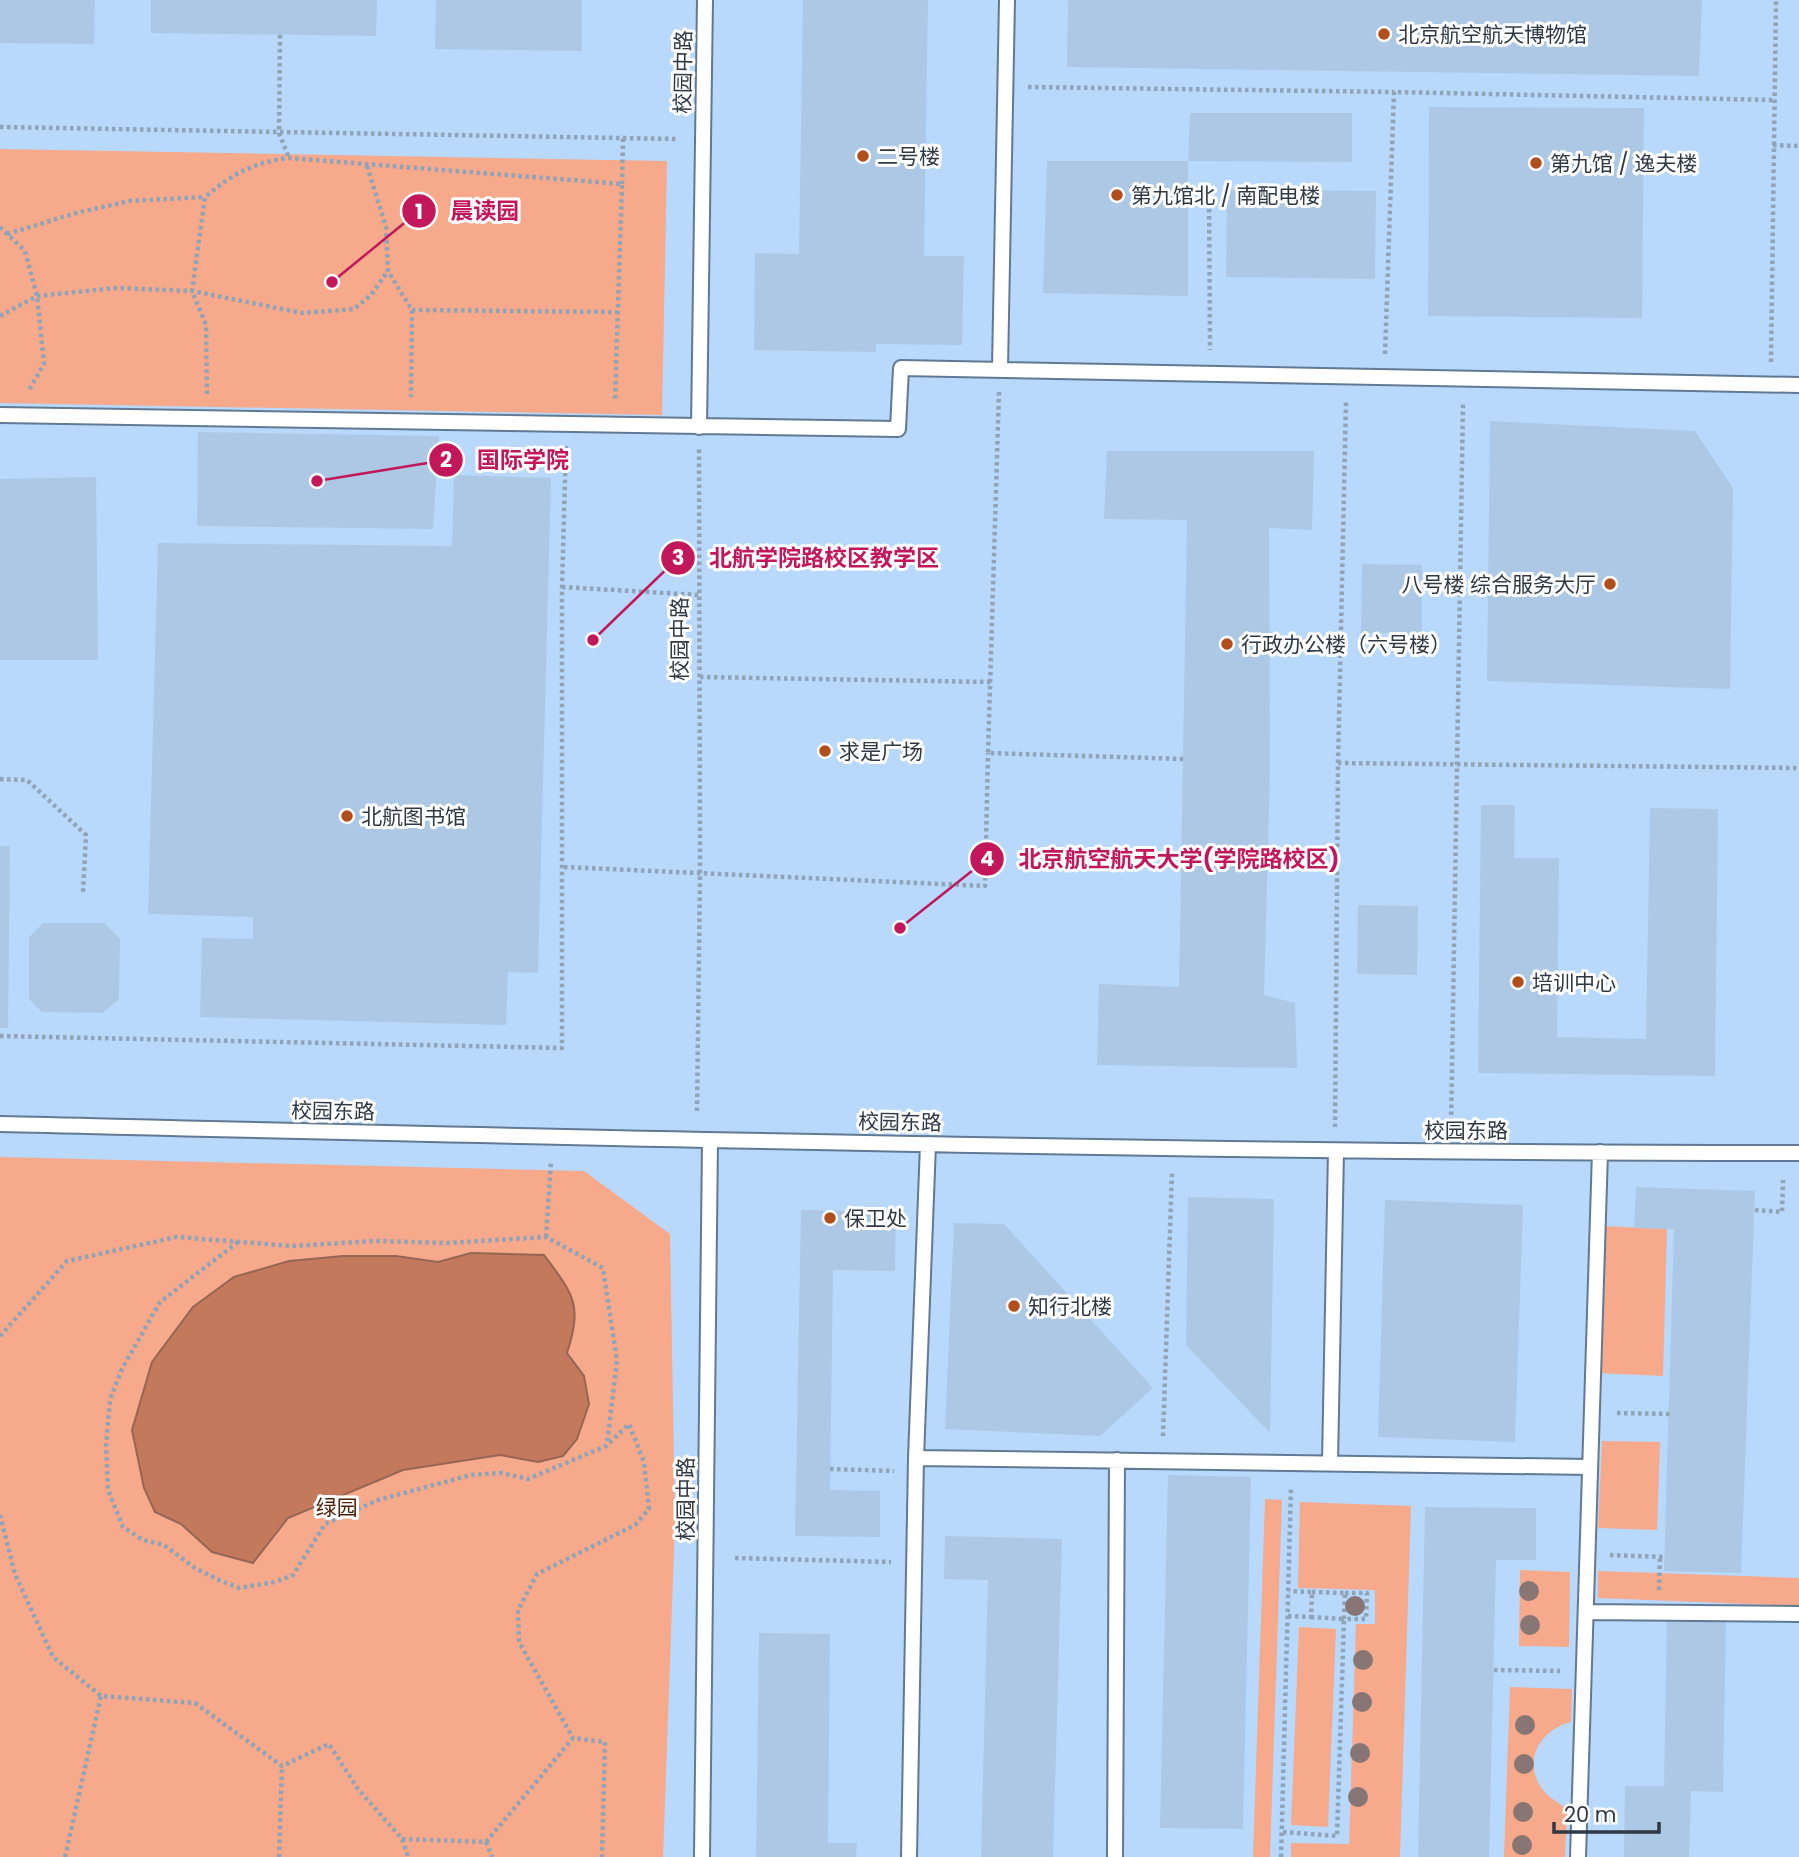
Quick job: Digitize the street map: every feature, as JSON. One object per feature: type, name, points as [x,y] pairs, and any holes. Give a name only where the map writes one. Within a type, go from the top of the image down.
[{"type":"lane","name":"校园中路","points":[[699,427],[705,0]]},
{"type":"lane","points":[[1000,368],[1007,0]]},
{"type":"lane","points":[[7,415],[898,429],[901,368],[1799,384]]},
{"type":"lane","name":"校园东路","points":[[0,1125],[710,1141],[1336,1151],[1799,1153]]},
{"type":"lane","name":"校园中路","points":[[702,1857],[710,1141]]},
{"type":"lane","points":[[909,1857],[916,1465],[928,1144]]},
{"type":"lane","points":[[1330,1463],[1336,1151]]},
{"type":"lane","points":[[1578,1857],[1600,1152]]},
{"type":"lane","points":[[916,1465],[1117,1460],[1590,1467]]},
{"type":"lane","points":[[1115,1857],[1117,1460]]},
{"type":"lane","points":[[1586,1612],[1799,1614]]},
{"type":"path","points":[[1770,384],[1776,0]]},
{"type":"path","points":[[280,35],[279,133],[289,158]]},
{"type":"path","points":[[1006,87],[1774,100]]},
{"type":"path","points":[[1384,376],[1394,92]]},
{"type":"path","points":[[0,127],[702,140]]},
{"type":"path","points":[[615,425],[623,138]]},
{"type":"path","points":[[1773,145],[1799,146]]},
{"type":"path","points":[[7,234],[129,201],[205,197],[221,183],[261,161],[289,158],[622,184]]},
{"type":"path","points":[[367,166],[386,227],[388,271],[412,310],[411,421]]},
{"type":"path","points":[[1209,188],[1210,372]]},
{"type":"path","points":[[205,197],[192,291],[206,325],[209,344],[206,418]]},
{"type":"path","points":[[0,227],[25,251],[37,296],[44,364],[7,415]]},
{"type":"path","points":[[0,316],[37,296],[116,288],[192,291],[302,313],[323,313],[354,309],[371,295],[388,271]]},
{"type":"path","points":[[412,310],[617,312]]},
{"type":"path","points":[[564,867],[985,886],[1000,368]]},
{"type":"path","points":[[1336,1151],[1338,763],[1346,375]]},
{"type":"path","points":[[1451,1150],[1464,377]]},
{"type":"path","points":[[0,1036],[562,1048],[562,587],[567,424]]},
{"type":"path","name":"校园中路","points":[[697,1111],[700,873],[699,427]]},
{"type":"path","points":[[562,587],[700,594]]},
{"type":"path","points":[[700,677],[991,682]]},
{"type":"path","points":[[988,753],[1183,759]]},
{"type":"path","points":[[1338,763],[1457,762],[1799,768]]},
{"type":"path","points":[[0,779],[27,780],[86,835],[83,892]]},
{"type":"path","points":[[546,1237],[551,1158]]},
{"type":"path","points":[[1162,1461],[1172,1168]]},
{"type":"path","points":[[1755,1210],[1782,1212],[1783,1180]]},
{"type":"path","points":[[0,1336],[67,1261],[177,1237],[292,1246],[375,1241],[447,1243],[546,1237],[603,1268],[617,1361],[606,1446]]},
{"type":"path","points":[[237,1242],[160,1302],[128,1358],[110,1399],[106,1446],[108,1490],[123,1527],[143,1540],[164,1545],[195,1568],[239,1588],[275,1582],[293,1575],[325,1524],[378,1500],[471,1475],[501,1473],[528,1479],[606,1446],[629,1424],[644,1462],[649,1509],[635,1525],[537,1574],[518,1610],[519,1643],[573,1738]]},
{"type":"path","points":[[1591,1413],[1671,1415]]},
{"type":"path","points":[[1281,1857],[1291,1462]]},
{"type":"path","points":[[831,1469],[916,1465]]},
{"type":"path","points":[[0,1515],[15,1574],[53,1657],[100,1696],[195,1703],[282,1766]]},
{"type":"path","points":[[1587,1554],[1662,1557],[1658,1612]]},
{"type":"path","points":[[735,1558],[914,1563]]},
{"type":"path","points":[[1288,1616],[1366,1619],[1367,1593],[1289,1591]]},
{"type":"path","points":[[1311,1617],[1312,1591]]},
{"type":"path","points":[[1283,1832],[1337,1836],[1345,1593]]},
{"type":"path","points":[[1494,1670],[1583,1671]]},
{"type":"path","points":[[65,1857],[100,1696]]},
{"type":"path","points":[[486,1842],[573,1738]]},
{"type":"path","points":[[573,1738],[605,1742],[602,1857]]},
{"type":"path","points":[[282,1766],[329,1745],[358,1789],[402,1839],[408,1857]]},
{"type":"path","points":[[279,1857],[282,1766]]},
{"type":"path","points":[[402,1839],[486,1842]]},
{"type":"path","points":[[486,1842],[492,1857]]},
{"type":"shaded area","points":[[0,0],[1799,0],[1799,1857],[0,1857]]},
{"type":"shaded area","points":[[471,1253],[544,1255],[568,1290],[574,1322],[567,1353],[584,1376],[589,1404],[577,1439],[563,1456],[538,1462],[500,1455],[403,1470],[288,1518],[253,1563],[212,1552],[181,1524],[155,1512],[144,1488],[132,1430],[152,1362],[193,1307],[234,1277],[289,1261],[343,1256],[396,1256],[438,1262]]},
{"type":"green space","points":[[0,149],[667,161],[662,415],[0,403]]},
{"type":"green space","name":"绿园","points":[[0,1157],[584,1171],[670,1234],[675,1523],[663,1857],[0,1857]]},
{"type":"green space","points":[[1602,1226],[1667,1229],[1663,1376],[1598,1373],[1598,1334],[1603,1329],[1604,1316],[1600,1311],[1600,1298],[1604,1294],[1605,1282],[1599,1276]]},
{"type":"green space","points":[[1602,1441],[1660,1442],[1657,1530],[1598,1528]]},
{"type":"green space","points":[[1265,1499],[1282,1500],[1270,1857],[1253,1857]]},
{"type":"green space","points":[[1300,1502],[1411,1506],[1400,1857],[1291,1857],[1291,1843],[1349,1844],[1356,1624],[1375,1624],[1375,1590],[1298,1588]]},
{"type":"green space","points":[[1520,1570],[1570,1572],[1569,1647],[1519,1646]]},
{"type":"green space","points":[[1598,1571],[1799,1578],[1799,1606],[1598,1598]]},
{"type":"green space","points":[[1299,1627],[1336,1629],[1328,1827],[1291,1825]]},
{"type":"green space","points":[[1510,1687],[1572,1689],[1571,1722],[1545,1737],[1535,1753],[1534,1762],[1534,1772],[1541,1787],[1567,1809],[1565,1857],[1504,1857]]},
{"type":"building","points":[[0,0],[95,0],[94,44],[0,43]]},
{"type":"building","points":[[151,0],[377,0],[376,36],[151,33]]},
{"type":"building","points":[[436,0],[582,0],[582,51],[435,49]]},
{"type":"building","name":"二号楼","points":[[803,0],[928,0],[924,256],[964,256],[962,345],[876,344],[876,352],[754,350],[755,253],[799,254]]},
{"type":"building","name":"北京航空航天博物馆","points":[[1068,0],[1702,0],[1699,76],[1067,67]]},
{"type":"building","name":"第九馆 / 逸夫楼","points":[[1429,107],[1644,108],[1642,318],[1428,316]]},
{"type":"building","points":[[1190,113],[1352,113],[1352,162],[1188,161]]},
{"type":"building","name":"第九馆北 / 南配电楼","points":[[1047,161],[1188,161],[1188,296],[1043,293]]},
{"type":"building","points":[[1227,190],[1376,191],[1375,279],[1226,277]]},
{"type":"building","name":"八号楼 综合服务大厅","points":[[1490,421],[1695,431],[1733,488],[1730,689],[1487,681]]},
{"type":"building","points":[[198,432],[439,436],[433,529],[197,526]]},
{"type":"building","name":"行政办公楼（六号楼）","points":[[1107,451],[1314,451],[1312,530],[1269,528],[1270,770],[1264,995],[1295,1003],[1297,1068],[1097,1065],[1099,984],[1179,987],[1187,520],[1104,519]]},
{"type":"building","name":"北航图书馆","points":[[454,475],[551,478],[538,973],[508,972],[506,1025],[200,1017],[202,938],[253,939],[253,917],[148,914],[158,543],[452,546]]},
{"type":"building","points":[[96,477],[98,660],[0,660],[0,479]]},
{"type":"building","points":[[1362,564],[1422,565],[1422,633],[1361,633]]},
{"type":"building","name":"培训中心","points":[[1481,805],[1515,805],[1514,858],[1559,858],[1557,1037],[1646,1039],[1650,808],[1718,809],[1715,1076],[1478,1073]]},
{"type":"building","points":[[0,846],[10,846],[8,1028],[0,1028]]},
{"type":"building","points":[[1358,905],[1418,906],[1417,975],[1357,974]]},
{"type":"building","points":[[43,923],[104,923],[120,939],[119,999],[103,1013],[42,1012],[29,999],[29,937]]},
{"type":"building","points":[[1636,1187],[1755,1191],[1741,1573],[1664,1571],[1674,1229],[1634,1228]]},
{"type":"building","points":[[1188,1197],[1274,1199],[1270,1433],[1186,1345]]},
{"type":"building","points":[[1385,1200],[1523,1205],[1515,1442],[1378,1437]]},
{"type":"building","points":[[801,1210],[896,1212],[895,1271],[833,1270],[830,1490],[880,1491],[880,1537],[795,1536]]},
{"type":"building","name":"知行北楼","points":[[954,1223],[1004,1224],[1153,1388],[1100,1436],[945,1429]]},
{"type":"building","points":[[1168,1475],[1251,1477],[1243,1829],[1160,1828]]},
{"type":"building","points":[[1425,1507],[1536,1508],[1536,1560],[1496,1560],[1489,1857],[1418,1857]]},
{"type":"building","points":[[945,1536],[1062,1539],[1053,1857],[981,1857],[988,1580],[944,1579]]},
{"type":"building","points":[[1667,1615],[1726,1616],[1723,1792],[1691,1791],[1689,1857],[1624,1857],[1625,1786],[1664,1786]]},
{"type":"building","points":[[759,1633],[830,1634],[828,1843],[857,1843],[856,1857],[756,1857]]},
{"type":"place","name":"北京航空航天博物馆","points":[[1384,34]]},
{"type":"place","name":"二号楼","points":[[863,156]]},
{"type":"place","name":"第九馆 / 逸夫楼","points":[[1536,163]]},
{"type":"place","name":"第九馆北 / 南配电楼","points":[[1117,195]]},
{"type":"place","name":"晨读园","points":[[332,282]]},
{"type":"place","name":"国际学院","points":[[317,481]]},
{"type":"place","name":"八号楼 综合服务大厅","points":[[1610,584]]},
{"type":"place","name":"北航学院路校区教学区","points":[[593,640]]},
{"type":"place","name":"行政办公楼（六号楼）","points":[[1227,644]]},
{"type":"place","name":"求是广场","points":[[825,751]]},
{"type":"place","name":"北航图书馆","points":[[347,816]]},
{"type":"place","name":"北京航空航天大学(学院路校区)","points":[[900,928]]},
{"type":"place","name":"培训中心","points":[[1518,982]]},
{"type":"place","name":"保卫处","points":[[830,1218]]},
{"type":"place","name":"知行北楼","points":[[1014,1306]]}]
